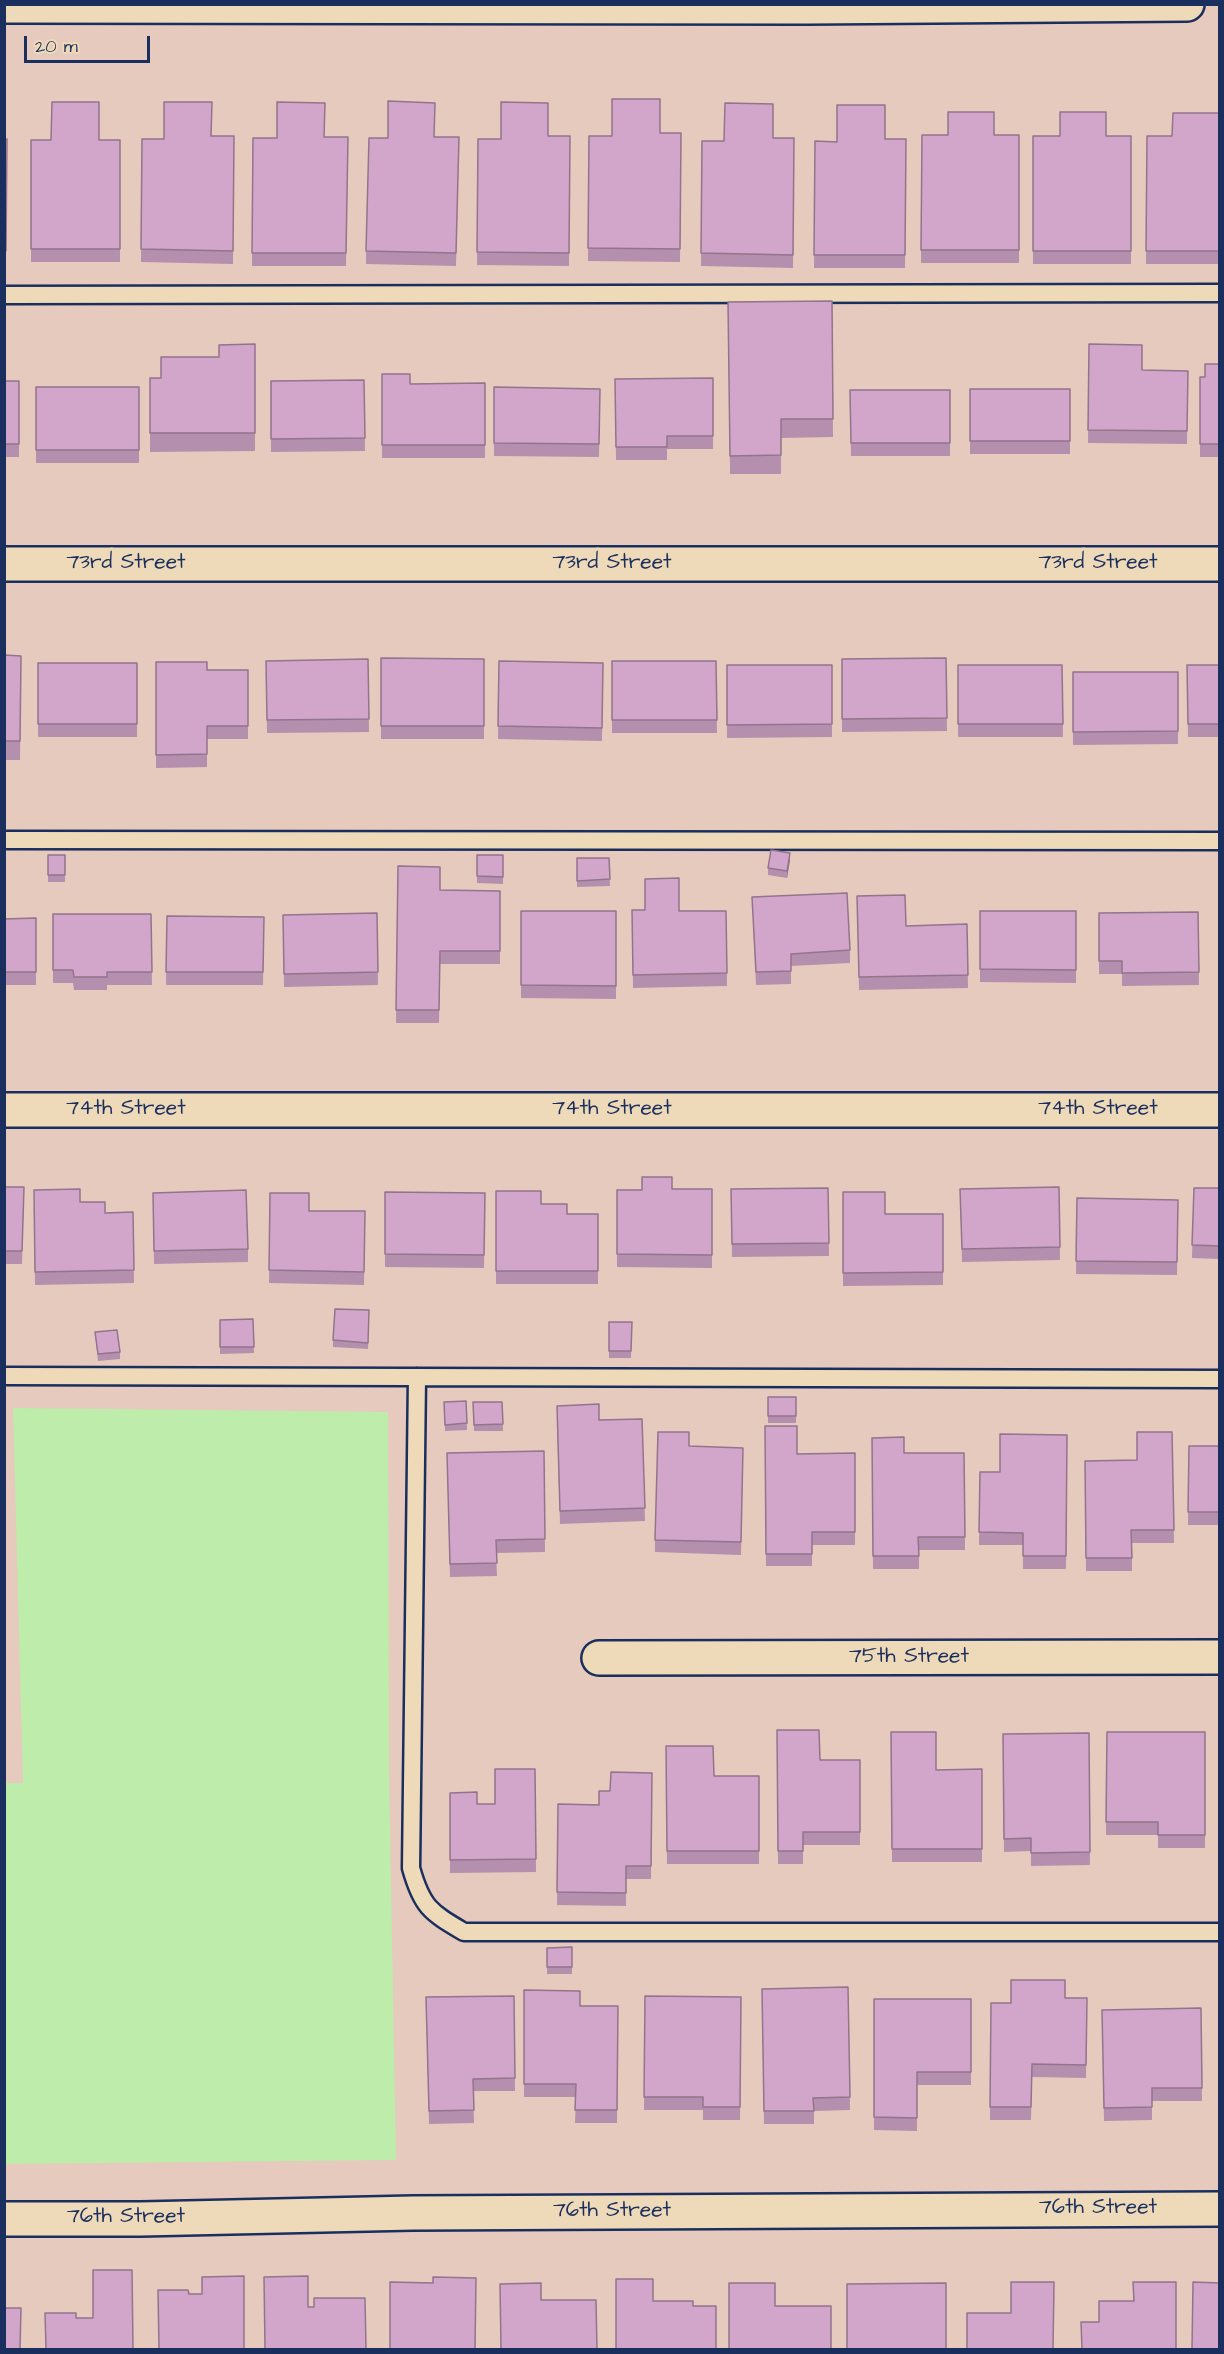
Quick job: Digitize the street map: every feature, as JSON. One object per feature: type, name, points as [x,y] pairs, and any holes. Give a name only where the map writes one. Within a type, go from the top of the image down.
[{"type":"street","points":[[4,6],[1187,4]]},
{"type":"street","name":"73rd Street","points":[[4,564],[1220,564]]},
{"type":"street","name":"74th Street","points":[[4,1110],[1220,1110]]},
{"type":"street","name":"75th Street","points":[[599,1658],[1220,1657]]},
{"type":"street","name":"76th Street","points":[[4,2219],[141,2219],[425,2213],[1220,2209]]},
{"type":"lane","points":[[4,295],[1220,294]]},
{"type":"lane","points":[[4,840],[1220,841]]},
{"type":"lane","points":[[4,1376],[1220,1379]]},
{"type":"lane","points":[[417,1377],[411,1868],[419,1896],[439,1918],[464,1932],[1220,1932]]},
{"type":"green space","points":[[13,1408],[388,1412],[389,1774],[396,2160],[5,2164],[4,1783],[23,1783]]},
{"type":"building","points":[[612,99],[660,99],[660,133],[681,133],[680,249],[588,248],[589,136],[612,136]]},
{"type":"building","points":[[388,101],[435,103],[434,137],[459,137],[456,253],[366,251],[369,138],[388,138]]},
{"type":"building","points":[[52,102],[99,102],[99,140],[120,140],[120,249],[31,249],[31,140],[51,140]]},
{"type":"building","points":[[164,102],[212,102],[211,136],[234,136],[233,251],[141,249],[142,139],[164,139]]},
{"type":"building","points":[[277,102],[325,103],[324,137],[348,137],[346,253],[252,253],[253,138],[277,138]]},
{"type":"building","points":[[501,102],[548,103],[548,136],[570,136],[569,253],[477,252],[478,139],[501,139]]},
{"type":"building","points":[[725,103],[773,104],[773,138],[794,138],[793,255],[701,253],[702,141],[724,141]]},
{"type":"building","points":[[837,105],[885,105],[885,139],[906,139],[905,255],[814,255],[815,141],[837,142]]},
{"type":"building","points":[[948,112],[994,112],[994,135],[1019,135],[1019,250],[921,250],[922,135],[948,135]]},
{"type":"building","points":[[1060,112],[1106,112],[1106,136],[1131,136],[1131,251],[1033,251],[1033,136],[1060,136]]},
{"type":"building","points":[[1173,113],[1219,113],[1220,251],[1146,251],[1147,136],[1172,136]]},
{"type":"building","points":[[4,139],[7,139],[6,251],[4,251]]},
{"type":"building","points":[[832,301],[833,419],[781,419],[781,455],[730,456],[728,302]]},
{"type":"building","points":[[255,344],[255,433],[150,433],[150,378],[161,378],[161,357],[219,357],[219,345]]},
{"type":"building","points":[[1089,344],[1142,345],[1142,370],[1188,371],[1187,431],[1088,430]]},
{"type":"building","points":[[1205,364],[1220,364],[1220,444],[1200,444],[1200,377],[1205,377]]},
{"type":"building","points":[[382,374],[410,374],[410,384],[485,383],[485,445],[382,445]]},
{"type":"building","points":[[713,378],[713,436],[667,436],[667,447],[616,447],[615,379]]},
{"type":"building","points":[[364,380],[365,438],[271,439],[271,381]]},
{"type":"building","points":[[4,381],[19,381],[19,444],[4,444]]},
{"type":"building","points":[[36,387],[139,387],[139,450],[36,450]]},
{"type":"building","points":[[494,387],[600,389],[599,444],[494,443]]},
{"type":"building","points":[[970,389],[1070,389],[1070,441],[970,441]]},
{"type":"building","points":[[850,390],[950,390],[950,443],[851,443]]},
{"type":"building","points":[[4,655],[21,656],[20,741],[4,741]]},
{"type":"building","points":[[381,658],[484,659],[484,726],[381,726]]},
{"type":"building","points":[[946,658],[947,718],[842,719],[842,659]]},
{"type":"building","points":[[368,659],[369,719],[267,720],[266,661]]},
{"type":"building","points":[[499,661],[603,663],[602,728],[498,726]]},
{"type":"building","points":[[612,661],[716,661],[717,720],[612,720]]},
{"type":"building","points":[[156,662],[207,662],[207,670],[248,670],[248,726],[207,726],[207,754],[156,755]]},
{"type":"building","points":[[38,663],[137,663],[137,724],[38,724]]},
{"type":"building","points":[[727,665],[832,665],[832,724],[727,725]]},
{"type":"building","points":[[958,665],[1062,665],[1063,724],[958,724]]},
{"type":"building","points":[[1187,665],[1220,665],[1220,724],[1188,724]]},
{"type":"building","points":[[1073,672],[1178,672],[1178,731],[1073,732]]},
{"type":"building","points":[[771,850],[790,853],[787,871],[768,868]]},
{"type":"building","points":[[48,855],[65,855],[65,875],[48,875]]},
{"type":"building","points":[[477,855],[503,855],[503,877],[477,876]]},
{"type":"building","points":[[577,858],[609,858],[610,879],[577,881]]},
{"type":"building","points":[[398,866],[440,867],[440,890],[500,891],[500,951],[440,951],[439,1010],[396,1010]]},
{"type":"building","points":[[679,878],[679,911],[726,911],[727,973],[633,975],[632,910],[645,910],[645,879]]},
{"type":"building","points":[[847,893],[850,950],[791,954],[791,971],[756,972],[752,897]]},
{"type":"building","points":[[905,895],[906,926],[967,924],[968,975],[859,977],[857,896]]},
{"type":"building","points":[[521,911],[616,911],[616,986],[521,985]]},
{"type":"building","points":[[980,911],[1076,911],[1076,970],[980,969]]},
{"type":"building","points":[[1198,912],[1199,972],[1122,973],[1122,961],[1099,961],[1099,913]]},
{"type":"building","points":[[377,913],[378,972],[284,974],[283,915]]},
{"type":"building","points":[[53,914],[151,914],[152,972],[107,972],[107,977],[74,977],[73,970],[53,970]]},
{"type":"building","points":[[167,916],[264,917],[263,972],[166,972]]},
{"type":"building","points":[[36,918],[36,972],[4,972],[4,919]]},
{"type":"building","points":[[642,1177],[672,1177],[672,1189],[712,1189],[712,1255],[617,1254],[617,1190],[642,1190]]},
{"type":"building","points":[[4,1187],[24,1187],[22,1251],[4,1251]]},
{"type":"building","points":[[1059,1187],[1060,1247],[962,1249],[960,1189]]},
{"type":"building","points":[[828,1188],[829,1243],[732,1244],[731,1189]]},
{"type":"building","points":[[1194,1188],[1220,1188],[1220,1246],[1192,1245]]},
{"type":"building","points":[[80,1189],[80,1202],[105,1202],[105,1213],[133,1212],[134,1270],[35,1272],[34,1190]]},
{"type":"building","points":[[246,1190],[248,1249],[154,1251],[153,1193]]},
{"type":"building","points":[[496,1191],[541,1191],[541,1204],[567,1204],[567,1214],[598,1214],[598,1271],[496,1271]]},
{"type":"building","points":[[385,1192],[485,1193],[484,1255],[385,1254]]},
{"type":"building","points":[[843,1192],[885,1192],[885,1214],[943,1214],[943,1272],[843,1273]]},
{"type":"building","points":[[270,1193],[309,1193],[309,1211],[365,1211],[364,1272],[269,1270]]},
{"type":"building","points":[[1077,1198],[1178,1200],[1177,1262],[1076,1261]]},
{"type":"building","points":[[335,1309],[369,1310],[368,1343],[333,1340]]},
{"type":"building","points":[[253,1319],[254,1347],[220,1347],[220,1320]]},
{"type":"building","points":[[609,1322],[632,1322],[631,1351],[609,1351]]},
{"type":"building","points":[[117,1330],[120,1352],[98,1354],[95,1332]]},
{"type":"building","points":[[768,1397],[796,1397],[796,1416],[768,1416]]},
{"type":"building","points":[[466,1401],[467,1423],[445,1425],[444,1402]]},
{"type":"building","points":[[473,1402],[502,1402],[503,1424],[474,1425]]},
{"type":"building","points":[[599,1404],[599,1420],[642,1419],[645,1508],[560,1511],[557,1406]]},
{"type":"building","points":[[765,1426],[797,1426],[797,1454],[855,1453],[855,1532],[812,1532],[812,1554],[766,1554]]},
{"type":"building","points":[[658,1432],[689,1432],[689,1446],[743,1448],[741,1542],[655,1540]]},
{"type":"building","points":[[1137,1432],[1172,1432],[1174,1530],[1131,1530],[1132,1558],[1086,1558],[1085,1461],[1137,1460]]},
{"type":"building","points":[[1000,1434],[1067,1435],[1066,1556],[1023,1556],[1023,1533],[979,1532],[980,1472],[1000,1472]]},
{"type":"building","points":[[904,1437],[904,1453],[964,1453],[965,1537],[918,1537],[919,1556],[873,1556],[872,1438]]},
{"type":"building","points":[[1189,1446],[1220,1446],[1220,1512],[1188,1512]]},
{"type":"building","points":[[544,1451],[545,1539],[496,1540],[497,1563],[450,1564],[447,1453]]},
{"type":"building","points":[[777,1730],[819,1730],[820,1760],[860,1760],[860,1832],[803,1832],[803,1851],[778,1851]]},
{"type":"building","points":[[891,1732],[936,1732],[936,1770],[982,1769],[982,1849],[892,1849]]},
{"type":"building","points":[[1107,1732],[1205,1732],[1205,1835],[1158,1835],[1158,1822],[1106,1822]]},
{"type":"building","points":[[1089,1733],[1090,1852],[1031,1853],[1031,1838],[1004,1839],[1003,1734]]},
{"type":"building","points":[[666,1746],[713,1746],[714,1776],[759,1776],[759,1851],[667,1851]]},
{"type":"building","points":[[495,1769],[535,1769],[536,1859],[450,1860],[450,1793],[477,1792],[477,1804],[495,1804]]},
{"type":"building","points":[[611,1772],[652,1773],[651,1866],[626,1866],[626,1893],[557,1892],[558,1804],[599,1805],[599,1791],[610,1791]]},
{"type":"building","points":[[572,1947],[572,1967],[547,1967],[547,1948]]},
{"type":"building","points":[[1011,1980],[1065,1980],[1065,1998],[1087,1998],[1086,2065],[1032,2064],[1031,2107],[990,2107],[991,2003],[1011,2003]]},
{"type":"building","points":[[848,1987],[850,2097],[813,2098],[814,2111],[764,2111],[762,1989]]},
{"type":"building","points":[[524,1990],[580,1991],[580,2006],[618,2006],[617,2110],[575,2110],[576,2084],[524,2084]]},
{"type":"building","points":[[514,1996],[515,2078],[473,2079],[474,2110],[429,2111],[426,1997]]},
{"type":"building","points":[[645,1996],[741,1997],[740,2107],[703,2107],[703,2097],[644,2097]]},
{"type":"building","points":[[874,1999],[971,1999],[971,2072],[917,2072],[917,2118],[874,2117]]},
{"type":"building","points":[[1201,2008],[1202,2088],[1152,2088],[1152,2107],[1104,2108],[1102,2010]]},
{"type":"building","points":[[93,2270],[132,2270],[133,2349],[46,2349],[45,2313],[76,2313],[76,2318],[93,2318]]},
{"type":"building","points":[[244,2276],[244,2349],[159,2349],[158,2290],[188,2290],[189,2294],[202,2294],[202,2277]]},
{"type":"building","points":[[308,2276],[308,2307],[314,2307],[314,2298],[365,2298],[366,2349],[265,2349],[264,2277]]},
{"type":"building","points":[[433,2277],[476,2278],[475,2349],[390,2349],[390,2282],[433,2283]]},
{"type":"building","points":[[616,2279],[653,2279],[653,2301],[693,2301],[693,2306],[716,2306],[716,2349],[616,2349]]},
{"type":"building","points":[[1011,2282],[1054,2282],[1053,2349],[967,2349],[967,2313],[1011,2313]]},
{"type":"building","points":[[1133,2282],[1176,2282],[1176,2349],[1082,2349],[1081,2322],[1099,2322],[1099,2301],[1134,2301]]},
{"type":"building","points":[[1193,2282],[1220,2283],[1220,2349],[1192,2349]]},
{"type":"building","points":[[541,2283],[541,2300],[596,2300],[597,2349],[501,2349],[500,2284]]},
{"type":"building","points":[[729,2283],[775,2283],[775,2306],[831,2306],[831,2349],[729,2349]]},
{"type":"building","points":[[946,2283],[946,2349],[847,2349],[847,2284]]},
{"type":"building","points":[[4,2308],[21,2308],[20,2349],[4,2349]]}]
